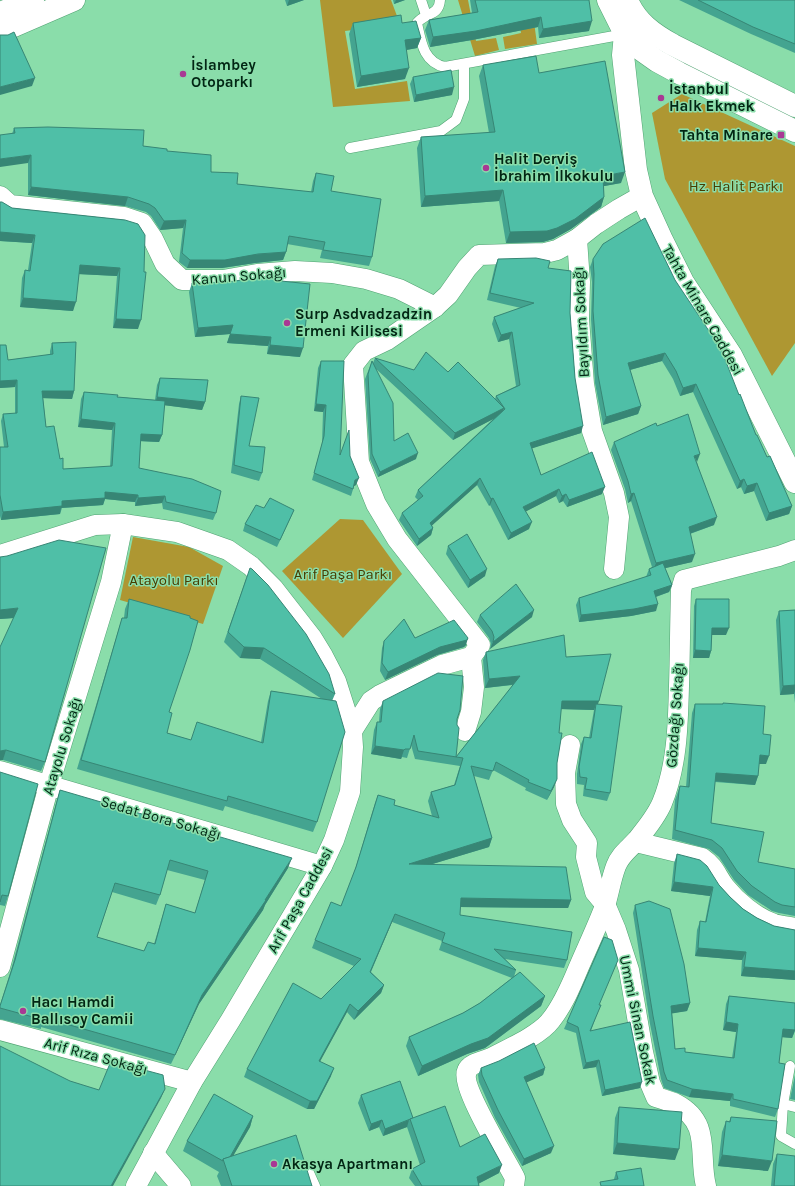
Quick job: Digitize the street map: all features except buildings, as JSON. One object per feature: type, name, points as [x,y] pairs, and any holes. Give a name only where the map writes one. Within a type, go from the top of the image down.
[{"type":"main road","points":[[6,16],[33,0]]},
{"type":"main road","points":[[6,16],[74,0]]},
{"type":"main road","points":[[608,0],[634,29],[640,49],[657,61],[795,131]]},
{"type":"main road","points":[[626,0],[637,18],[634,29]]},
{"type":"main road","points":[[634,29],[654,34],[795,106]]},
{"type":"main road","name":"Tahta Minare Caddesi","points":[[634,29],[624,55],[636,170],[642,196],[683,282],[731,355],[795,482]]},
{"type":"street","name":"Kanun Sokağı","points":[[0,196],[10,205],[124,217],[142,223],[153,238],[165,264],[182,280],[223,280],[257,274],[295,271],[332,272],[366,279],[399,289],[436,307]]},
{"type":"street","points":[[352,731],[371,702],[380,695],[442,665],[471,657],[480,645],[397,539],[376,504],[359,462],[353,365],[364,351],[387,340],[436,307],[448,295],[466,268],[479,255],[545,253],[557,250],[577,239],[596,224],[642,196]]},
{"type":"street","name":"Bayıldım Sokağı","points":[[577,239],[580,282],[579,318],[584,384],[592,431],[614,493],[619,517],[614,569]]},
{"type":"street","name":"Arif Paşa Caddesi","points":[[0,555],[95,525],[123,524],[177,532],[228,550],[251,566],[273,588],[312,638],[336,681],[352,731],[353,747],[350,792],[334,840],[322,866],[234,1015],[192,1082],[136,1186]]},
{"type":"street","name":"Atayolu Sokağı","points":[[0,967],[49,785],[111,582],[123,524]]},
{"type":"street","name":"Gözdağı Sokağı","points":[[514,1186],[515,1178],[478,1111],[469,1090],[466,1078],[467,1070],[471,1066],[491,1058],[533,1036],[551,1021],[568,993],[605,904],[617,863],[626,850],[636,842],[650,824],[661,804],[670,779],[674,758],[678,699],[681,590],[684,580],[779,556],[795,550]]},
{"type":"street","points":[[465,731],[471,712],[474,687],[471,657]]},
{"type":"street","name":"Ummi Sinan Sokak","points":[[570,745],[565,774],[566,804],[572,820],[587,843],[586,857],[595,892],[605,904],[616,930],[629,970],[643,1052],[650,1083],[656,1097],[676,1105],[692,1115],[700,1130],[706,1186]]},
{"type":"street","name":"Sedat Bora Sokağı","points":[[0,771],[322,866]]},
{"type":"street","points":[[636,842],[702,858],[711,864],[721,881],[733,896],[747,908],[774,924],[795,928]]},
{"type":"street","name":"Arif Rıza Sokağı","points":[[0,1030],[192,1082]]},
{"type":"street","points":[[153,1153],[181,1186]]},
{"type":"lane","points":[[421,0],[426,15]]},
{"type":"lane","points":[[440,0],[438,10],[426,15],[417,23],[423,50],[437,66],[445,67],[464,64],[634,29]]},
{"type":"lane","points":[[350,148],[441,131],[451,124],[456,120],[464,99],[464,64]]},
{"type":"lane","points":[[790,1066],[783,1104],[781,1136],[795,1144]]},
{"type":"lane","points":[[783,1104],[795,1107]]},
{"type":"lane","points":[[306,1166],[315,1186]]},
{"type":"green space","points":[[320,0],[391,0],[400,24],[345,31],[355,89],[407,81],[410,101],[333,107]]},
{"type":"green space","points":[[458,0],[468,0],[476,41],[496,38],[499,50],[475,56]]},
{"type":"green space","points":[[515,0],[531,0],[537,44],[505,49],[503,37],[521,33]]},
{"type":"green space","name":"Hz. Halit Parkı","points":[[682,94],[795,146],[795,343],[772,376],[665,179],[652,113]]},
{"type":"green space","name":"Arif Paşa Parkı","points":[[340,519],[363,520],[402,574],[343,638],[282,571]]},
{"type":"green space","name":"Atayolu Parkı","points":[[133,537],[189,547],[223,566],[203,624],[120,600]]},
{"type":"place","name":"İslambey Otoparkı","points":[[183,74]]},
{"type":"place","name":"İstanbul Halk Ekmek","points":[[661,98]]},
{"type":"place","name":"Tahta Minare","points":[[781,135]]},
{"type":"place","name":"Halit Derviş İbrahim İlkokulu","points":[[486,168]]},
{"type":"place","name":"Surp Asdvadzadzin Ermeni Kilisesi","points":[[287,323]]},
{"type":"place","name":"Hacı Hamdi Ballısoy Camii","points":[[23,1011]]},
{"type":"place","name":"Akasya Apartmanı","points":[[274,1164]]}]
